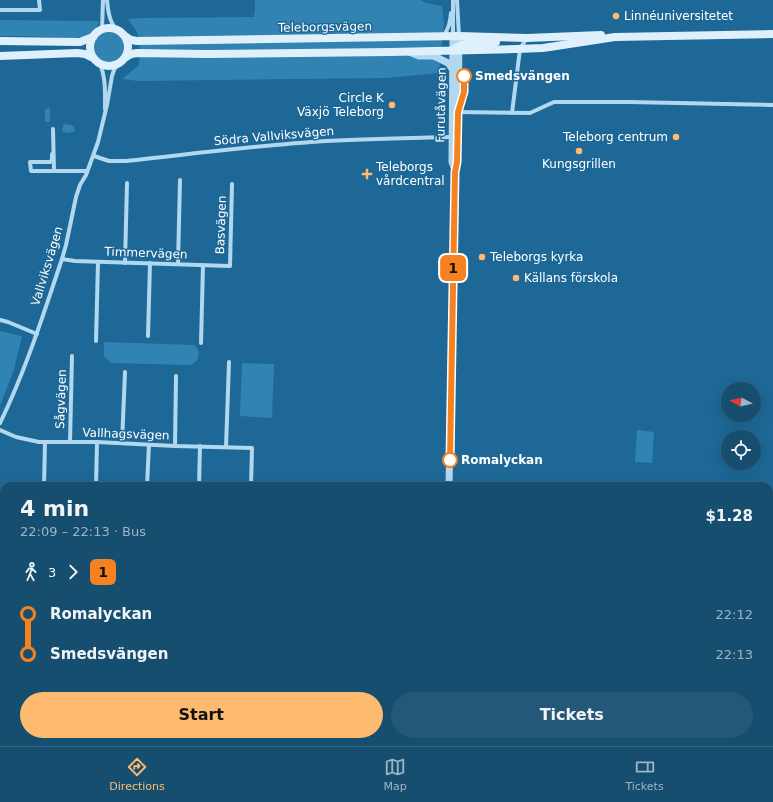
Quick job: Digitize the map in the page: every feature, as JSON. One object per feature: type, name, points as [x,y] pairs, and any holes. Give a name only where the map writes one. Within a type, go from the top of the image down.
[{"type":"main road","points":[[0,56],[80,53],[87,54],[97,61],[109,66],[118,64],[126,57],[128,52],[127,41],[121,32],[116,29],[109,28],[102,29],[97,32],[90,43],[90,48],[91,54],[97,61]]},
{"type":"main road","name":"Teleborgsvägen","points":[[457,49],[466,43],[527,38],[604,34],[615,37]]},
{"type":"main road","name":"Teleborgsvägen","points":[[126,57],[137,53],[207,54],[407,52],[457,49],[520,49],[543,48],[615,37],[773,34]]},
{"type":"main road","name":"Teleborgsvägen","points":[[125,36],[131,40],[137,41],[456,36],[527,38]]},
{"type":"main road","points":[[0,41],[80,42],[93,37]]},
{"type":"street","points":[[0,10],[40,10],[39,0]]},
{"type":"street","points":[[102,29],[103,0]]},
{"type":"street","points":[[107,0],[111,20],[116,29]]},
{"type":"street","points":[[456,36],[457,0]]},
{"type":"street","points":[[453,2],[456,36]]},
{"type":"street","points":[[442,37],[449,27],[453,2]]},
{"type":"street","name":"Furutåvägen","points":[[449,482],[455,172],[457,162],[455,137],[456,36]]},
{"type":"street","points":[[512,113],[520,49],[527,38]]},
{"type":"street","name":"Furutåvägen","points":[[455,112],[453,70],[457,49]]},
{"type":"street","points":[[407,52],[419,56],[433,56],[448,63],[453,70]]},
{"type":"street","name":"Vallviksvägen","points":[[97,61],[102,68],[104,80],[105,113]]},
{"type":"street","name":"Vallviksvägen","points":[[0,423],[28,358],[62,259],[76,197],[94,156],[107,105],[113,73],[118,64]]},
{"type":"street","points":[[455,112],[530,113],[554,102],[773,105]]},
{"type":"street","points":[[53,128],[54,171]]},
{"type":"street","name":"Södra Vallviksvägen","points":[[94,156],[109,161],[125,161],[318,142],[387,138],[455,137]]},
{"type":"street","points":[[52,154],[52,160],[50,162],[30,162],[31,170],[87,171]]},
{"type":"street","points":[[178,264],[180,180]]},
{"type":"street","points":[[125,263],[127,183]]},
{"type":"street","name":"Basvägen","points":[[230,266],[232,184]]},
{"type":"street","name":"Timmervägen","points":[[62,259],[98,262],[230,266]]},
{"type":"street","points":[[96,340],[98,262]]},
{"type":"street","points":[[148,336],[150,263]]},
{"type":"street","points":[[200,343],[203,265]]},
{"type":"street","points":[[0,320],[37,334]]},
{"type":"street","name":"Sågvägen","points":[[70,442],[72,356]]},
{"type":"street","points":[[226,447],[229,362]]},
{"type":"street","points":[[122,443],[125,372]]},
{"type":"street","points":[[175,446],[176,376]]},
{"type":"street","name":"Vallhagsvägen","points":[[0,430],[16,437],[39,442],[97,442],[252,448],[251,482]]},
{"type":"street","points":[[44,482],[45,442]]},
{"type":"street","points":[[96,482],[97,442]]},
{"type":"street","points":[[147,482],[149,444]]},
{"type":"street","points":[[199,482],[200,446]]},
{"type":"shaded area","points":[[255,0],[421,0],[426,3],[442,6],[444,23],[439,73],[386,78],[139,81],[122,79],[138,66],[140,58],[139,38],[136,30],[128,19],[254,17]]},
{"type":"shaded area","points":[[0,20],[99,21],[93,32],[90,34],[83,37],[73,38],[0,36]]},
{"type":"shaded area","points":[[106,31],[112,31],[122,38],[125,47],[124,53],[118,60],[112,63],[106,63],[96,56],[93,50],[93,44],[100,34]]},
{"type":"shaded area","points":[[50,108],[50,122],[45,122],[45,109]]},
{"type":"shaded area","points":[[63,125],[72,125],[75,130],[68,133],[63,132]]},
{"type":"shaded area","points":[[0,331],[22,336],[14,369],[0,406]]},
{"type":"shaded area","points":[[104,342],[194,345],[199,354],[197,360],[189,365],[111,363],[104,356]]},
{"type":"shaded area","points":[[242,363],[274,364],[272,418],[240,416]]},
{"type":"shaded area","points":[[637,430],[654,432],[652,463],[635,462]]},
{"type":"bus line","name":"1","points":[[450,460],[455,172],[457,162],[458,112],[464,92],[464,76]]},
{"type":"place","name":"Linnéuniversitetet","points":[[616,16]]},
{"type":"place","name":"Smedsvängen","points":[[464,76]]},
{"type":"place","name":"Circle K Växjö Teleborg","points":[[392,105]]},
{"type":"place","name":"Teleborg centrum","points":[[676,137]]},
{"type":"place","name":"Kungsgrillen","points":[[579,151]]},
{"type":"place","name":"Teleborgs vårdcentral","points":[[367,174]]},
{"type":"place","name":"Teleborgs kyrka","points":[[482,257]]},
{"type":"place","name":"Källans förskola","points":[[516,278]]},
{"type":"place","name":"Romalyckan","points":[[450,460]]}]
